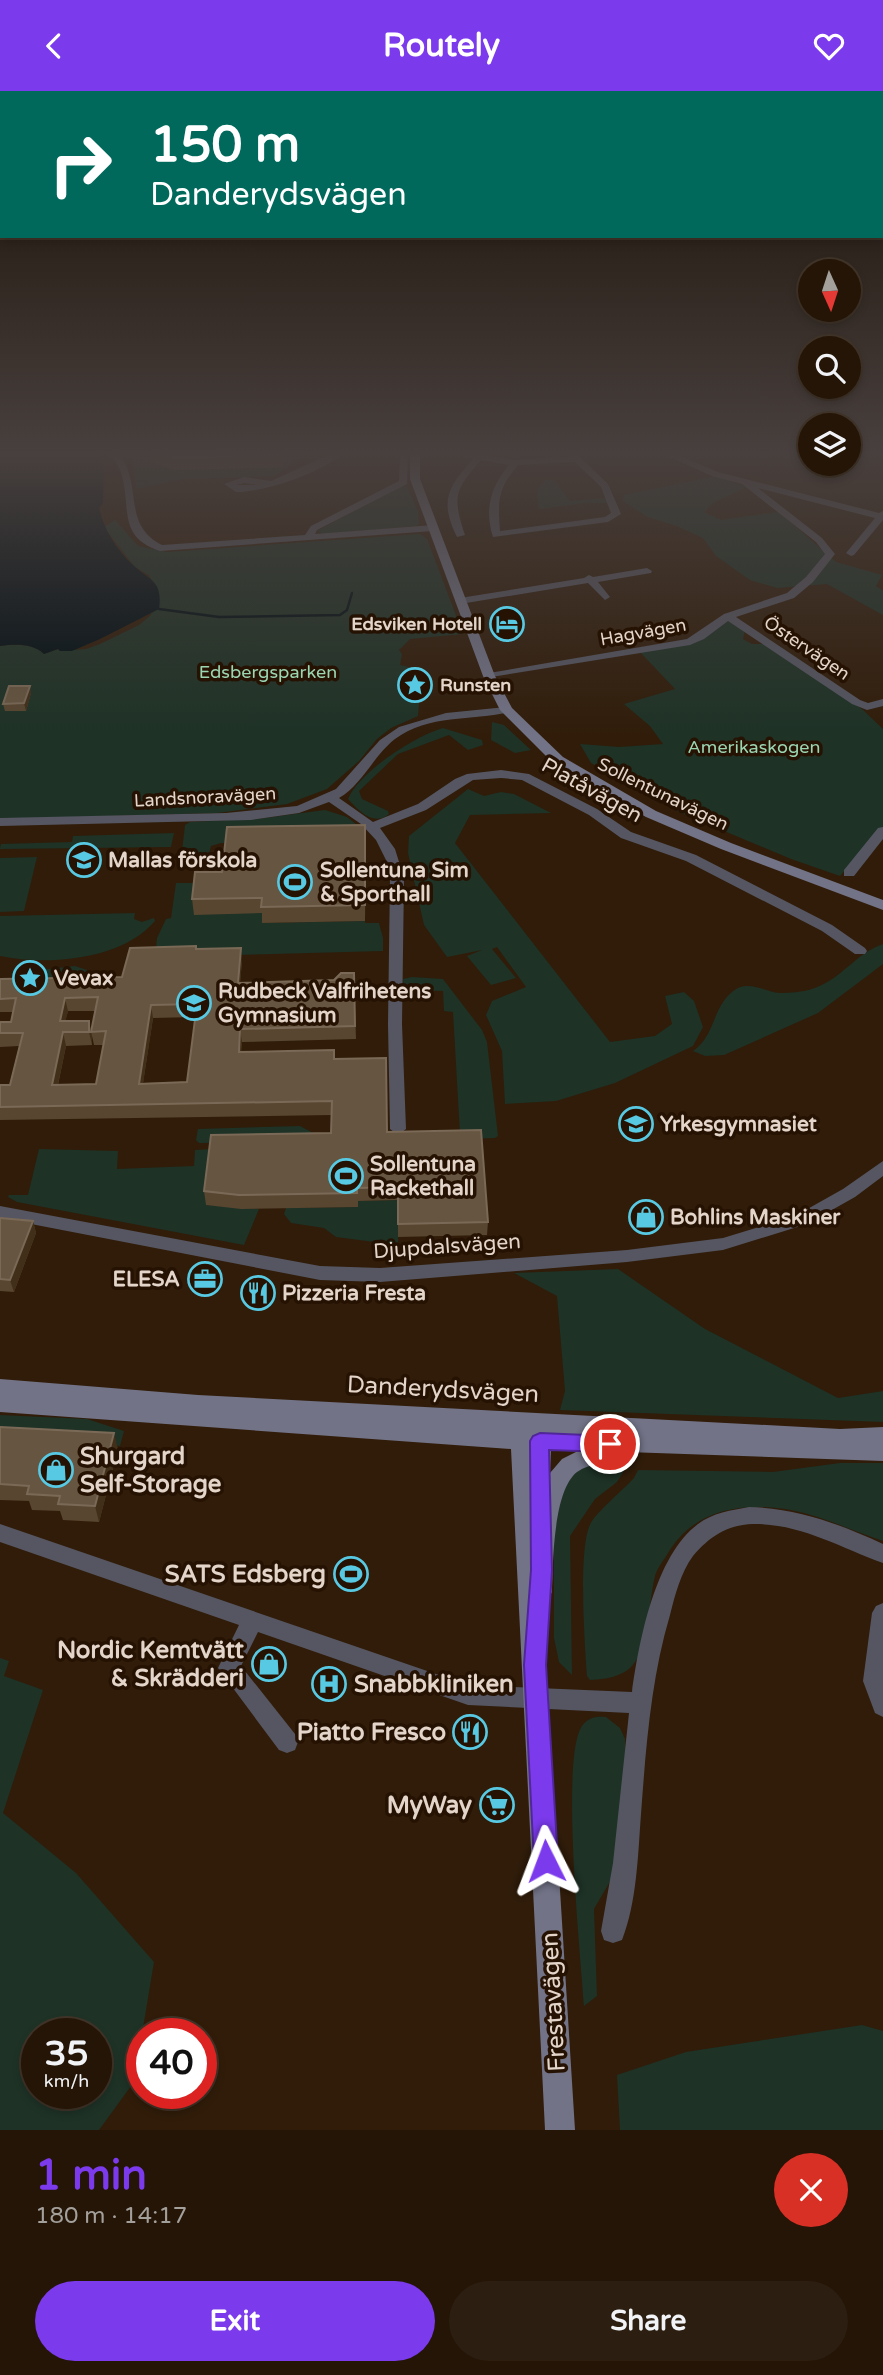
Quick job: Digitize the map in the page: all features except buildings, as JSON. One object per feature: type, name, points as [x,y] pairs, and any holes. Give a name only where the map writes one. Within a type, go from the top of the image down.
[{"type":"street","name":"Sollentunavägen","points":[[440,547],[489,676],[506,710],[558,760],[651,814],[726,846],[883,905]]},
{"type":"street","name":"Hagvägen","points":[[489,676],[699,639],[728,616],[784,599],[816,573],[830,554],[825,547]]},
{"type":"street","points":[[851,554],[857,547]]},
{"type":"street","points":[[460,601],[647,571]]},
{"type":"street","points":[[589,579],[605,597]]},
{"type":"street","name":"Östervägen","points":[[728,616],[856,702],[867,706],[883,702]]},
{"type":"street","name":"Landsnoravägen","points":[[0,822],[264,814],[295,809],[331,798],[350,783],[391,737],[407,729],[458,715],[506,710]]},
{"type":"street","name":"Platåvägen","points":[[374,826],[422,807],[471,777],[501,774],[525,777],[593,813],[626,835],[691,858],[827,928],[860,951]]},
{"type":"street","points":[[331,798],[374,826],[394,860],[397,878],[394,1024],[398,1129]]},
{"type":"street","points":[[849,873],[883,831]]},
{"type":"street","name":"Djupdalsvägen","points":[[0,1212],[320,1273],[380,1275],[627,1256],[723,1244],[802,1220],[849,1193],[883,1167]]},
{"type":"street","name":"Danderydsvägen","points":[[0,1387],[198,1404],[840,1438],[883,1436]]},
{"type":"street","name":"Danderydsvägen","points":[[0,1403],[531,1439],[681,1447],[883,1452]]},
{"type":"street","points":[[501,1418],[531,1439],[620,1425]]},
{"type":"street","name":"Frestavägen","points":[[531,1439],[541,1570]]},
{"type":"street","name":"Frestavägen","points":[[531,1439],[535,1665],[560,2130]]},
{"type":"street","name":"Frestavägen","points":[[535,1665],[541,1570],[551,1492],[559,1475],[579,1460],[603,1453],[681,1447]]},
{"type":"street","points":[[613,1931],[624,1866],[639,1703],[670,1573],[689,1542],[705,1529],[724,1521],[745,1517],[794,1520],[820,1527],[883,1554]]},
{"type":"street","points":[[0,1532],[468,1695],[639,1703]]},
{"type":"street","points":[[883,1613],[874,1681],[883,1706]]},
{"type":"street","points":[[253,1620],[229,1668],[287,1742]]},
{"type":"green space","name":"Edsbergsparken","points":[[120,547],[144,547],[167,552],[235,547],[430,547],[463,634],[410,639],[399,650],[402,654],[400,665],[422,670],[418,716],[391,728],[377,739],[359,761],[327,789],[287,804],[217,813],[0,819],[0,646],[29,646],[44,654],[58,649],[86,649],[139,625],[151,615],[154,585],[149,575],[135,567]]},
{"type":"green space","points":[[710,547],[819,547],[836,562],[882,575],[876,586],[883,591],[883,615],[827,584],[777,588],[750,580],[716,556]]},
{"type":"green space","name":"Amerikaskogen","points":[[729,620],[745,630],[743,639],[752,644],[763,644],[862,709],[883,729],[883,828],[840,876],[791,859],[679,812],[591,763],[580,744],[619,747],[663,744],[650,726],[624,704],[675,689],[640,652],[696,642]]},
{"type":"green space","points":[[492,722],[504,725],[531,750],[515,753],[491,740]]},
{"type":"green space","points":[[443,728],[482,740],[483,745],[468,750],[449,735],[398,754],[359,791],[362,799],[388,811],[389,814],[383,818],[367,816],[348,799],[364,778],[389,756]]},
{"type":"green space","points":[[468,789],[484,796],[501,792],[514,794],[551,813],[470,815],[455,843],[610,1042],[655,1036],[672,1024],[665,996],[684,992],[694,1001],[703,1027],[693,1046],[615,1083],[556,1101],[505,1104],[502,1051],[486,1015],[492,1001],[526,987],[497,947],[492,949],[516,978],[491,985],[467,956],[482,950],[447,957],[424,925],[408,853],[409,836]]},
{"type":"green space","points":[[325,810],[347,817],[366,832],[366,840],[221,843],[211,846],[208,858],[202,862],[181,860],[185,825],[190,822],[257,819]]},
{"type":"green space","points":[[174,833],[171,847],[0,849],[1,844],[72,842],[73,836]]},
{"type":"green space","points":[[37,857],[24,911],[0,912],[0,858]]},
{"type":"green space","points":[[176,883],[197,883],[263,913],[263,923],[379,923],[383,951],[198,956],[156,948],[157,938],[166,919],[171,918]]},
{"type":"green space","points":[[135,913],[134,919],[142,922],[154,918],[155,921],[141,934],[104,952],[61,960],[0,956],[0,916]]},
{"type":"green space","points":[[883,944],[883,964],[818,1013],[724,1055],[705,1056],[693,1051],[706,1036],[723,1001],[738,988],[754,987],[780,993],[812,989],[832,979],[873,948]]},
{"type":"green space","points":[[75,966],[87,970],[87,983],[17,983],[22,972]]},
{"type":"green space","points":[[403,979],[443,979],[482,1030],[487,1042],[498,1136],[495,1138],[411,1141],[460,1134],[453,1012],[444,1011],[443,991],[404,990]]},
{"type":"green space","points":[[300,1126],[317,1135],[360,1141],[199,1143],[196,1140],[198,1129]]},
{"type":"green space","points":[[39,1149],[118,1151],[117,1169],[194,1166],[195,1150],[213,1149],[206,1205],[259,1209],[244,1245],[17,1202],[8,1197],[28,1195]]},
{"type":"green space","points":[[399,1200],[398,1245],[336,1237],[324,1228],[291,1223],[284,1214],[286,1208],[357,1207],[358,1201]]},
{"type":"green space","points":[[618,1269],[705,1329],[838,1398],[883,1391],[883,1422],[560,1410],[565,1391],[557,1296],[514,1273]]},
{"type":"green space","points":[[0,1415],[87,1419],[124,1431],[120,1446],[0,1438]]},
{"type":"green space","points":[[613,1457],[625,1457],[625,1469],[617,1482],[595,1499],[570,1536],[572,1675],[559,1662],[554,1638],[554,1523],[569,1475],[585,1465]]},
{"type":"green space","points":[[840,1463],[883,1463],[883,1541],[791,1510],[738,1508],[706,1518],[679,1538],[657,1570],[645,1636],[635,1662],[618,1675],[590,1680],[587,1676],[583,1595],[587,1533],[596,1516],[634,1478],[638,1470],[773,1472]]},
{"type":"green space","points":[[0,1658],[9,1661],[4,1676],[43,1690],[3,1813],[76,1873],[154,1962],[145,2018],[126,2018],[126,2093],[99,2130],[0,2130]]},
{"type":"green space","points":[[606,1717],[620,1728],[625,1739],[626,1759],[612,1878],[594,1909],[597,1996],[584,2006],[576,1904],[573,1776],[576,1745],[582,1726],[593,1718]]},
{"type":"green space","points":[[862,2025],[883,2031],[883,2130],[620,2130],[617,2075],[686,2052]]},
{"type":"shaded area","points":[[0,547],[118,547],[133,565],[154,582],[159,592],[159,609],[72,651],[58,649],[44,654],[29,646],[0,646]]},
{"type":"waterway","points":[[159,609],[219,617],[340,615],[347,610],[352,593]]},
{"type":"place","name":"Edsviken Hotell","points":[[507,624]]},
{"type":"place","name":"Runsten","points":[[415,685]]},
{"type":"place","name":"Mallas förskola","points":[[84,860]]},
{"type":"place","name":"Sollentuna Sim & Sporthall","points":[[295,882]]},
{"type":"place","name":"Vevax","points":[[30,978]]},
{"type":"place","name":"Rudbeck Valfrihetens Gymnasium","points":[[194,1003]]},
{"type":"place","name":"Yrkesgymnasiet","points":[[636,1124]]},
{"type":"place","name":"Sollentuna Rackethall","points":[[346,1176]]},
{"type":"place","name":"Bohlins Maskiner","points":[[646,1217]]},
{"type":"place","name":"ELESA","points":[[205,1279]]},
{"type":"place","name":"Pizzeria Fresta","points":[[258,1293]]},
{"type":"place","name":"Shurgard Self-Storage","points":[[56,1470]]},
{"type":"place","name":"SATS Edsberg","points":[[351,1574]]},
{"type":"place","name":"Nordic Kemtvätt & Skrädderi","points":[[269,1664]]},
{"type":"place","name":"Snabbkliniken","points":[[329,1684]]},
{"type":"place","name":"Piatto Fresco","points":[[470,1732]]},
{"type":"place","name":"MyWay","points":[[497,1805]]},
{"type":"route","points":[[546,1861],[535,1665],[541,1570],[538,1518],[540,1441],[610,1444]]}]
